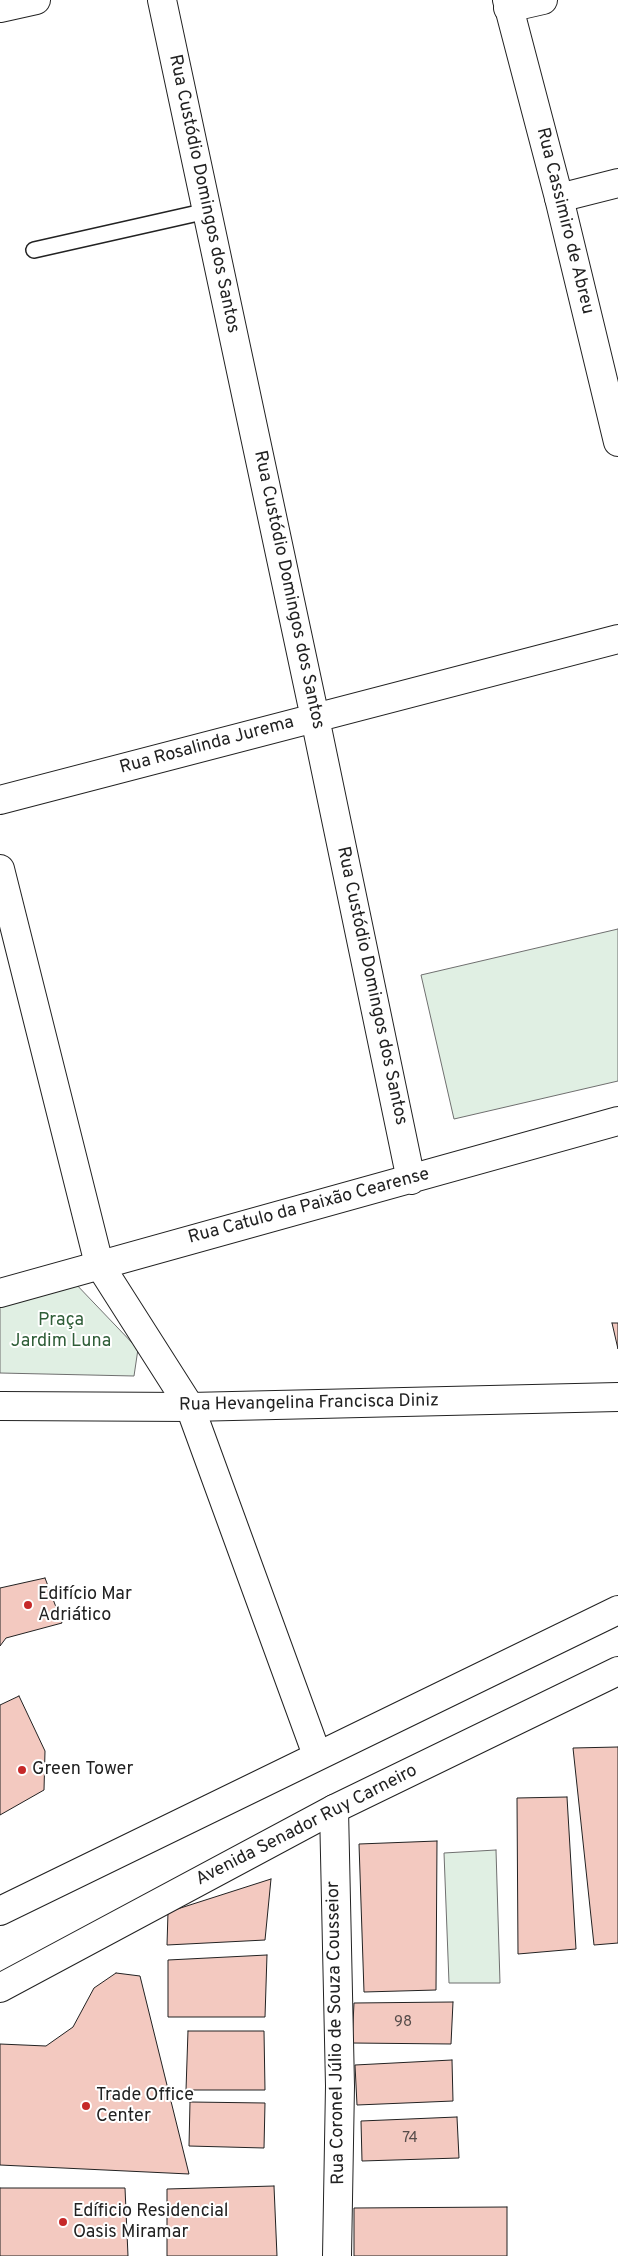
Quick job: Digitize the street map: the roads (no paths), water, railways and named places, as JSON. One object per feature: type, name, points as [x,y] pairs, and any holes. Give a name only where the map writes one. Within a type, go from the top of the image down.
[{"type":"street","points":[[0,8],[36,0]]},
{"type":"street","name":"Rua Custódio Domingos dos Santos","points":[[162,0],[316,718],[411,1180]]},
{"type":"street","points":[[508,4],[543,0]]},
{"type":"street","name":"Rua Cassimiro de Abreu","points":[[508,4],[559,198],[618,442]]},
{"type":"street","points":[[559,198],[618,183]]},
{"type":"street","name":"Rua Rosalinda Jurema","points":[[0,800],[618,639]]},
{"type":"street","points":[[0,869],[99,1264],[190,1407],[316,1755]]},
{"type":"street","name":"Rua Catulo da Paixão Cearense","points":[[0,1293],[618,1121]]},
{"type":"street","name":"Rua Hevangelina Francisca Diniz","points":[[0,1406],[190,1407],[618,1397]]},
{"type":"street","points":[[0,1910],[618,1610]]},
{"type":"street","name":"Avenida Senador Ruy Carneiro","points":[[0,1988],[334,1809],[618,1671]]},
{"type":"street","name":"Rua Coronel Júlio de Souza Cousseior","points":[[334,1809],[340,2086],[337,2256]]},
{"type":"lane","points":[[34,250],[207,211]]},
{"type":"place","name":"Edifício Mar Adriático","points":[[28,1605]]},
{"type":"place","name":"Green Tower","points":[[22,1770]]},
{"type":"place","name":"Trade Office Center","points":[[86,2106]]},
{"type":"place","name":"Edíficio Residencial Oasis Miramar","points":[[63,2222]]},
{"type":"park label","name":"Praça Jardim Luna","points":[[61,1331]]}]
